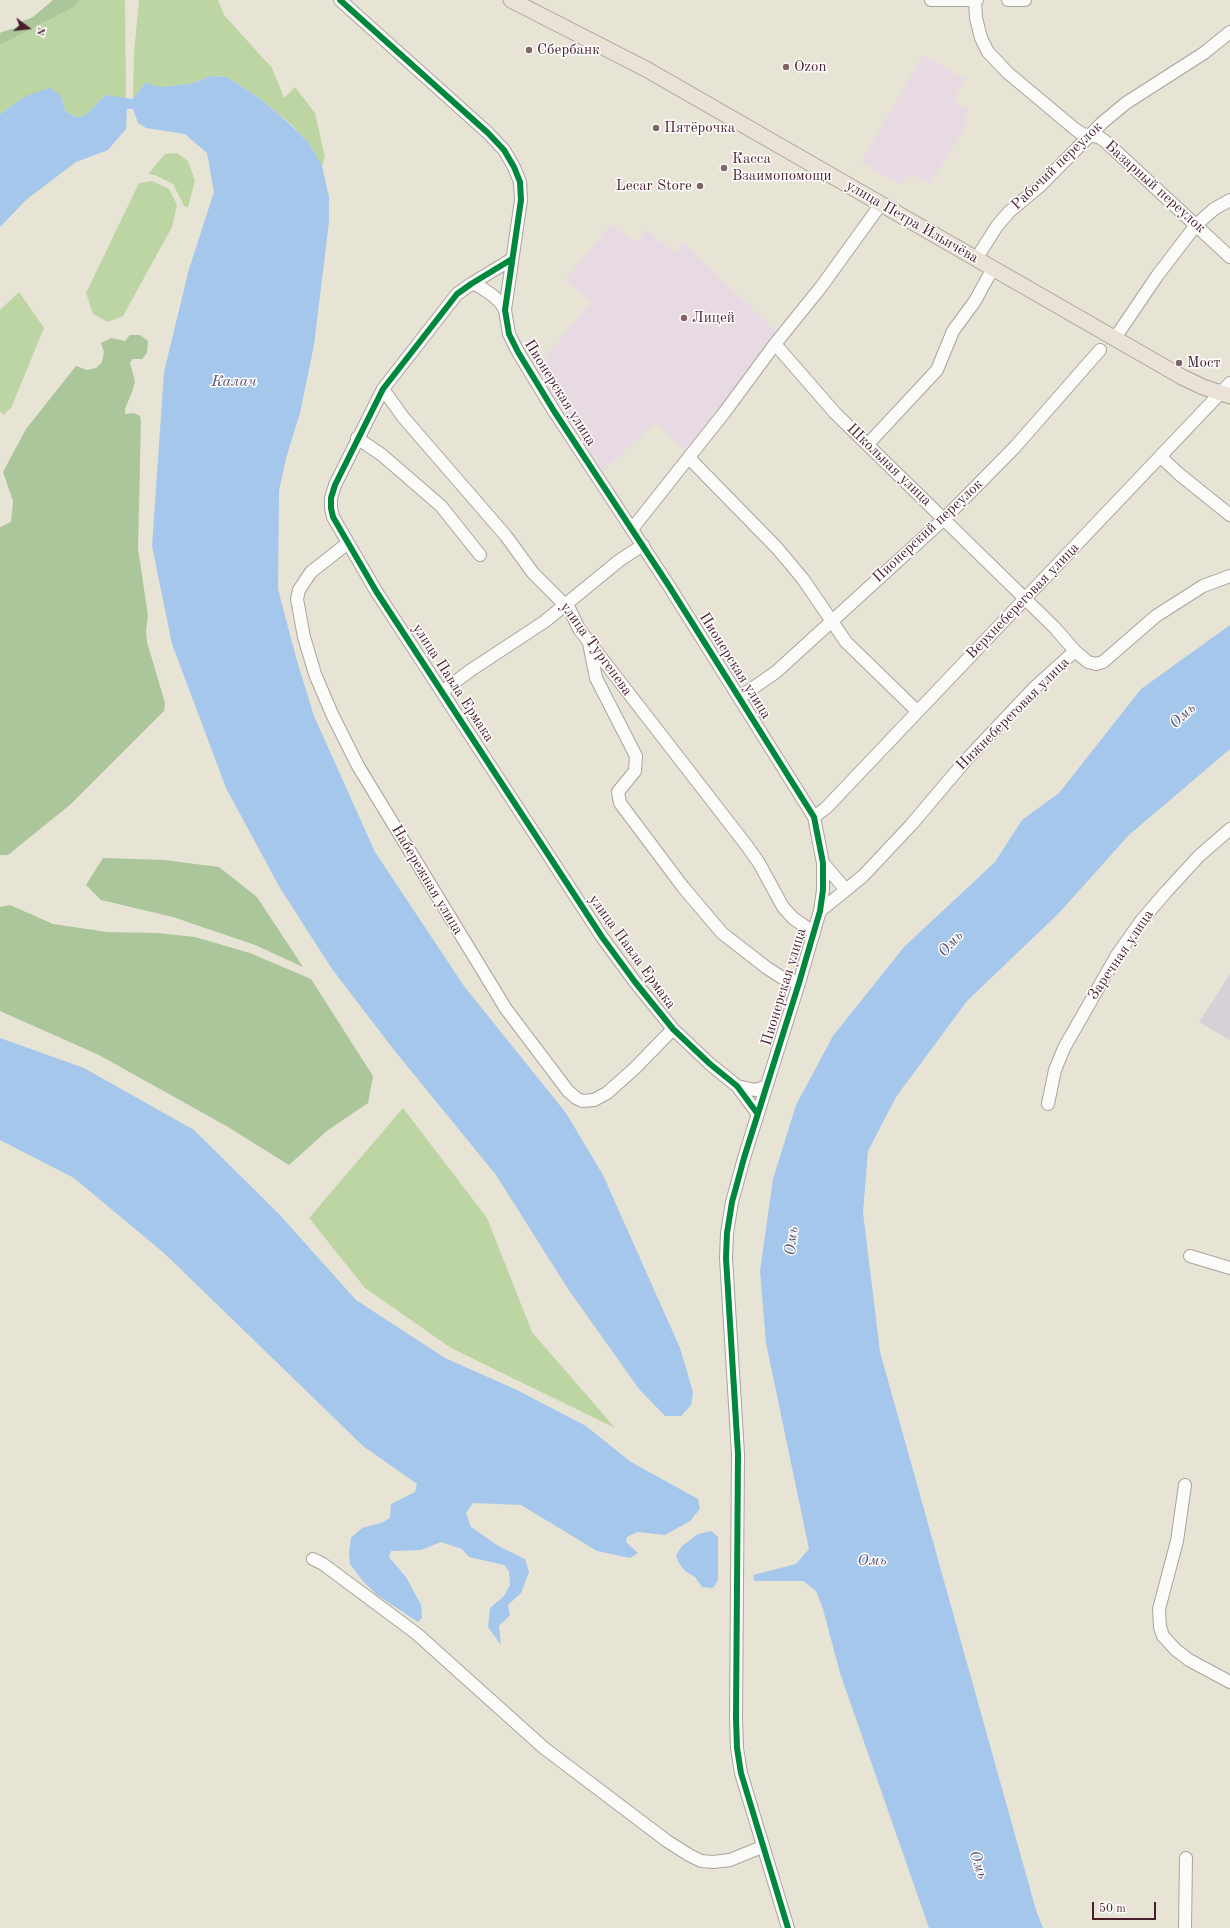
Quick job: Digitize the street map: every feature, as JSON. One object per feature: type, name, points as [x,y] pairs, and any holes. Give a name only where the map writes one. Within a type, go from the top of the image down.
[{"type":"main road","name":"улица Петра Ильичёва","points":[[511,0],[646,69],[1182,377],[1203,388],[1227,391]]},
{"type":"street","name":"Пионерская улица","points":[[340,0],[488,133],[504,150],[514,167],[520,182],[521,200],[505,310],[510,334],[524,364],[643,545],[740,697],[814,817],[823,863],[823,890],[820,911],[800,983],[757,1113],[732,1202],[727,1233],[726,1258],[738,1454],[737,1748],[741,1773],[762,1847],[788,1928]]},
{"type":"street","points":[[931,0],[976,1]]},
{"type":"street","points":[[1008,0],[1026,0]]},
{"type":"street","name":"Базарный переулок","points":[[976,1],[976,18],[981,38],[988,52],[1008,73],[1075,130],[1088,136],[1099,137],[1106,142],[1230,257]]},
{"type":"street","name":"Рабочий переулок","points":[[976,259],[997,226],[1009,212],[1040,186],[1088,136],[1126,104],[1204,53],[1230,32]]},
{"type":"street","points":[[1115,338],[1157,276],[1196,225],[1214,209],[1230,200]]},
{"type":"street","points":[[632,529],[689,458],[775,344],[835,268],[881,204]]},
{"type":"street","name":"улица Павла Ермака","points":[[512,259],[457,294],[382,389],[335,485],[331,498],[333,517],[376,591],[443,691],[602,937],[634,982],[673,1029],[710,1064],[737,1086],[757,1113]]},
{"type":"street","points":[[868,444],[937,370],[953,331],[975,301],[993,268]]},
{"type":"street","points":[[471,284],[479,286],[492,294],[505,310]]},
{"type":"street","name":"Школьная улица","points":[[775,344],[835,413],[944,519],[1024,600],[1055,628],[1075,651]]},
{"type":"street","name":"Пионерский переулок","points":[[740,697],[776,672],[831,620],[944,519],[1015,447],[1100,350]]},
{"type":"street","name":"улица Тургенева","points":[[382,389],[403,417],[506,536],[533,573],[570,610],[579,629],[588,642],[747,846],[759,863],[784,907],[793,918],[814,933]]},
{"type":"street","name":"Верхнебереговая улица","points":[[814,817],[1161,457],[1227,391]]},
{"type":"street","points":[[357,438],[382,455],[441,506],[480,555]]},
{"type":"street","points":[[1161,457],[1179,474],[1230,515]]},
{"type":"street","points":[[689,458],[777,548],[803,579],[846,642],[917,711]]},
{"type":"street","name":"Набережная улица","points":[[348,543],[311,572],[298,590],[297,599],[304,637],[315,674],[332,714],[358,766],[506,1009],[568,1091],[582,1101],[594,1100],[607,1093],[636,1068],[673,1029]]},
{"type":"street","points":[[443,691],[471,670],[544,622],[564,604],[620,560],[643,545]]},
{"type":"street","name":"Нижнебереговая улица","points":[[820,911],[863,876],[911,825],[966,760],[1034,688],[1075,651],[1088,662],[1096,664],[1103,662],[1156,616],[1203,586],[1230,576]]},
{"type":"street","points":[[588,642],[596,678],[636,756],[635,770],[618,792],[620,803],[684,887],[722,933],[781,977],[800,983]]},
{"type":"street","name":"Заречная улица","points":[[1048,1104],[1055,1070],[1064,1048],[1117,955],[1141,921],[1166,892],[1199,856],[1230,829]]},
{"type":"street","points":[[823,863],[846,890]]},
{"type":"street","points":[[737,1086],[746,1090],[755,1090],[765,1087]]},
{"type":"street","points":[[1190,1256],[1230,1268]]},
{"type":"street","points":[[1185,1484],[1177,1541],[1159,1609],[1160,1627],[1163,1636],[1176,1650],[1201,1667],[1230,1682]]},
{"type":"street","points":[[313,1559],[323,1564],[417,1634],[544,1748],[667,1841],[689,1855],[701,1860],[713,1862],[730,1860],[762,1847]]},
{"type":"street","points":[[1186,1858],[1186,1928]]},
{"type":"shaded area","points":[[923,55],[965,79],[953,101],[969,110],[962,121],[967,124],[930,184],[914,175],[908,174],[901,185],[861,162]]},
{"type":"shaded area","points":[[611,224],[636,243],[646,230],[675,253],[683,242],[777,333],[685,451],[656,422],[603,471],[536,367],[591,303],[566,279]]},
{"type":"shaded area","points":[[1230,974],[1230,1040],[1199,1022]]},
{"type":"green space","points":[[53,0],[80,0],[74,7],[0,45],[0,33],[15,28],[23,21],[33,17]]},
{"type":"green space","points":[[80,0],[125,0],[126,99],[105,95],[85,116],[76,117],[66,112],[61,96],[26,96],[0,114],[0,45],[74,7]]},
{"type":"green space","points":[[139,0],[218,0],[224,15],[272,68],[284,98],[295,87],[315,113],[325,157],[322,166],[309,143],[292,125],[262,100],[227,77],[211,76],[190,84],[160,87],[145,83],[133,99],[134,53]]},
{"type":"green space","points":[[177,153],[188,161],[195,181],[188,207],[184,206],[173,184],[155,175],[148,174],[165,154]]},
{"type":"green space","points":[[152,181],[169,189],[177,205],[172,227],[123,316],[108,322],[93,314],[86,293],[139,183]]},
{"type":"green space","points":[[19,292],[44,328],[11,408],[3,415],[0,411],[0,310]]},
{"type":"green space","points":[[130,335],[140,335],[148,341],[147,353],[142,359],[133,359],[130,362],[135,382],[125,409],[125,414],[134,413],[140,416],[141,421],[138,548],[148,616],[146,630],[147,642],[165,703],[164,711],[71,804],[8,855],[0,855],[0,527],[11,522],[13,501],[3,472],[26,429],[76,366],[87,370],[96,368],[102,362],[104,352],[101,343],[111,338],[125,341]]},
{"type":"green space","points":[[103,858],[164,860],[219,867],[257,897],[303,967],[255,945],[173,917],[101,900],[86,885]]},
{"type":"green space","points":[[10,905],[53,924],[107,932],[158,933],[195,937],[250,953],[311,979],[373,1076],[368,1103],[328,1130],[289,1165],[228,1127],[99,1055],[0,1011],[0,907]]},
{"type":"green space","points":[[403,1108],[487,1218],[532,1332],[615,1428],[451,1348],[365,1288],[309,1218]]},
{"type":"water","name":"Калач","points":[[211,76],[227,77],[262,100],[309,143],[322,166],[329,197],[329,222],[314,345],[300,413],[286,458],[279,491],[278,589],[297,661],[314,716],[375,852],[464,986],[566,1113],[603,1175],[680,1348],[693,1392],[691,1405],[681,1416],[665,1416],[639,1389],[568,1289],[496,1175],[394,1050],[332,969],[280,888],[226,788],[172,644],[152,546],[164,372],[189,269],[214,192],[207,153],[185,134],[146,128],[138,123],[133,109],[127,109],[126,129],[108,150],[76,162],[27,199],[0,227],[0,114],[26,96],[50,88],[61,96],[66,112],[76,117],[85,116],[105,95],[133,99],[145,83],[160,87],[190,84]]},
{"type":"water","name":"Омь","points":[[1230,625],[1230,749],[1129,835],[1059,913],[967,1001],[896,1097],[868,1151],[863,1212],[880,1352],[1036,1910],[1043,1928],[929,1928],[840,1673],[823,1609],[816,1591],[803,1581],[754,1581],[753,1575],[796,1564],[809,1549],[766,1343],[760,1271],[773,1179],[796,1105],[833,1036],[904,947],[995,862],[1022,820],[1059,793],[1141,689]]},
{"type":"water","points":[[0,1038],[84,1068],[194,1130],[279,1214],[356,1300],[445,1358],[517,1390],[586,1426],[631,1462],[698,1499],[700,1509],[690,1521],[665,1535],[638,1532],[627,1537],[626,1542],[638,1553],[630,1558],[597,1551],[521,1505],[473,1503],[466,1513],[471,1527],[500,1547],[525,1559],[529,1572],[521,1593],[508,1605],[510,1615],[499,1626],[501,1645],[488,1627],[490,1608],[504,1596],[510,1585],[509,1571],[504,1565],[469,1557],[462,1549],[441,1542],[421,1550],[391,1551],[389,1557],[406,1577],[421,1605],[422,1618],[418,1622],[377,1595],[362,1580],[350,1564],[349,1552],[351,1538],[362,1528],[381,1523],[390,1518],[391,1504],[415,1492],[417,1484],[363,1446],[164,1253],[74,1178],[0,1140]]},
{"type":"water","points":[[711,1531],[718,1537],[718,1580],[713,1588],[702,1587],[695,1577],[685,1571],[679,1563],[676,1555],[682,1546],[698,1534]]},
{"type":"cycle path","points":[[340,0],[488,133],[504,150],[514,167],[520,182],[521,200],[505,310],[509,334],[518,352],[554,411],[669,586],[814,817],[823,863],[823,890],[820,911],[744,1158],[732,1202],[727,1233],[726,1258],[738,1454],[737,1748],[741,1773],[788,1928]]},
{"type":"cycle path","points":[[512,259],[457,294],[383,389],[335,485],[331,498],[333,517],[376,591],[602,937],[635,982],[673,1029],[710,1064],[737,1086],[757,1113]]},
{"type":"place","name":"Сбербанк","points":[[529,50]]},
{"type":"place","name":"Ozon","points":[[786,67]]},
{"type":"place","name":"Пятёрочка","points":[[656,128]]},
{"type":"place","name":"Касса Взаимопомощи","points":[[724,168]]},
{"type":"place","name":"Lecar Store","points":[[700,186]]},
{"type":"place","name":"Лицей","points":[[684,318]]},
{"type":"place","name":"Мост","points":[[1179,363]]}]
